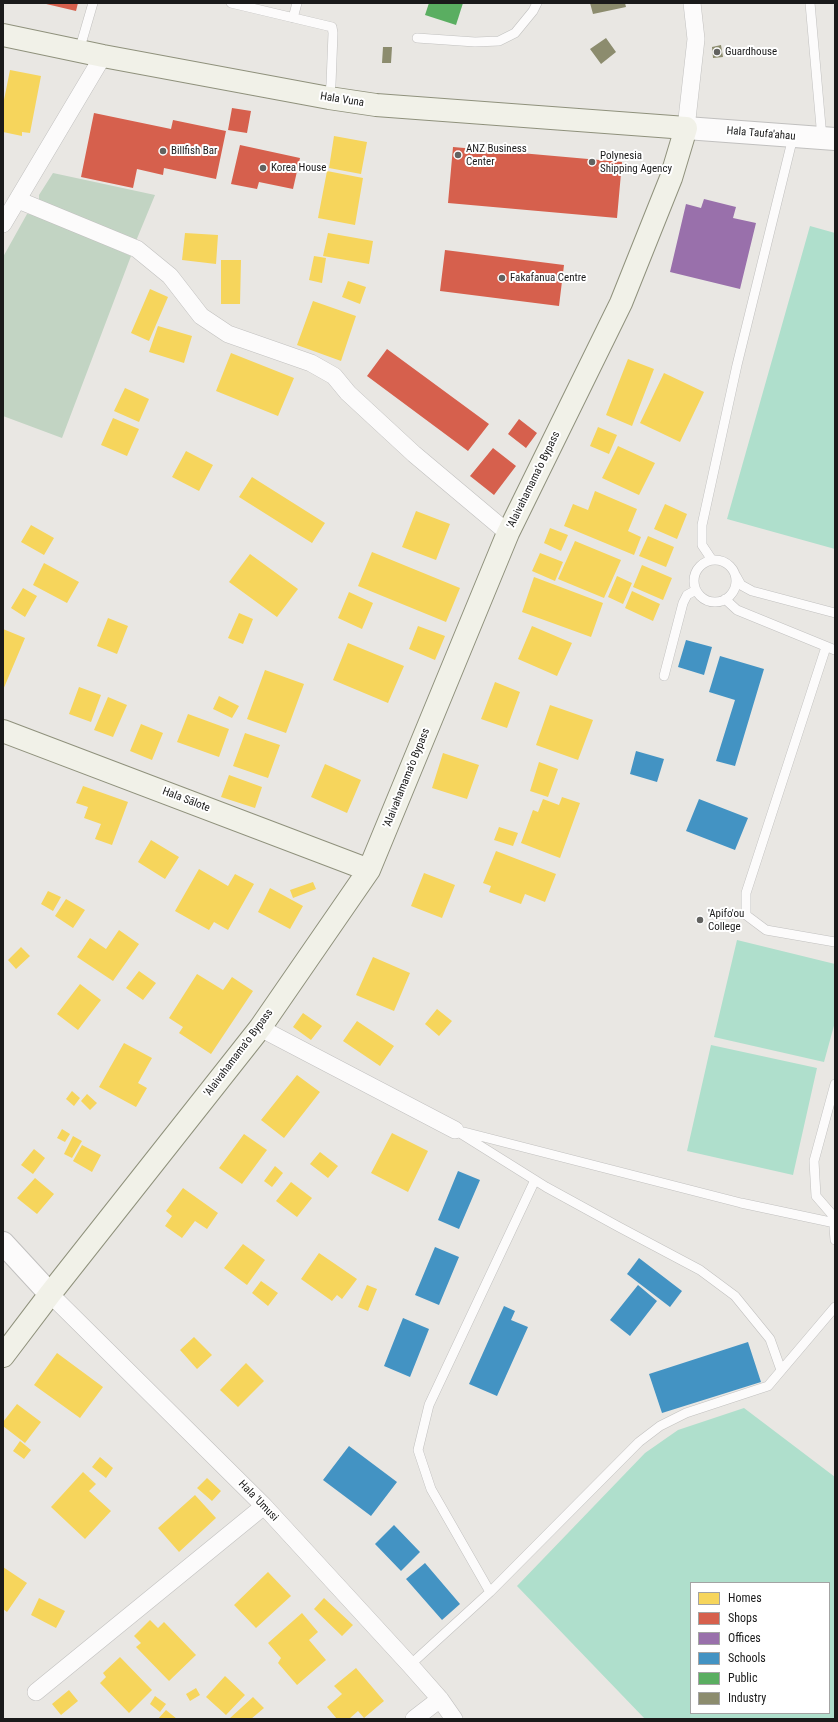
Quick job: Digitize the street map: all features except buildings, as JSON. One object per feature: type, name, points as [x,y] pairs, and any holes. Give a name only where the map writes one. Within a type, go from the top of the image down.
[{"type":"main road","name":"Hala Vuna","points":[[3,35],[103,56],[329,98],[376,105],[686,128]]},
{"type":"main road","name":"'Alaivahamama'o Bypass","points":[[3,1356],[50,1294],[260,1028],[369,870],[508,533],[622,303],[671,178],[686,128]]},
{"type":"main road","name":"Hala Sālote","points":[[3,731],[369,870]]},
{"type":"street","points":[[686,128],[696,40],[692,3]]},
{"type":"street","points":[[3,224],[103,56]]},
{"type":"street","name":"Hala Taufa'ahau","points":[[686,128],[829,139]]},
{"type":"street","points":[[18,200],[137,249],[170,276],[201,316],[228,334],[311,362],[334,376],[348,394],[414,454],[508,533]]},
{"type":"street","points":[[260,1028],[455,1130]]},
{"type":"street","points":[[3,1243],[50,1294]]},
{"type":"street","name":"Hala 'Umusi","points":[[50,1294],[264,1506],[410,1665],[440,1699],[454,1719]]},
{"type":"street","points":[[36,1692],[264,1506]]},
{"type":"street","points":[[414,1719],[440,1699]]},
{"type":"lane","points":[[79,51],[93,3]]},
{"type":"lane","points":[[231,3],[332,27],[331,84],[329,98]]},
{"type":"lane","points":[[293,18],[297,3]]},
{"type":"lane","points":[[417,38],[475,42],[499,41],[515,34],[533,11],[537,3]]},
{"type":"lane","points":[[810,3],[829,139]]},
{"type":"lane","points":[[712,560],[702,545],[702,525],[737,364],[793,137]]},
{"type":"lane","points":[[735,575],[734,589],[725,599],[718,602],[704,599],[696,590],[694,584],[696,571],[700,566],[712,560],[720,560],[732,568],[741,585],[752,591],[835,613]]},
{"type":"lane","points":[[664,676],[683,603],[687,595],[696,590]]},
{"type":"lane","points":[[725,599],[737,610],[835,650]]},
{"type":"lane","points":[[826,647],[746,893],[746,915],[766,930],[835,942]]},
{"type":"lane","points":[[835,1084],[814,1161],[816,1196],[835,1218]]},
{"type":"lane","points":[[455,1130],[535,1180],[619,1228],[700,1270],[735,1296],[770,1339],[781,1370]]},
{"type":"lane","points":[[455,1130],[741,1203],[835,1223],[835,1240]]},
{"type":"lane","points":[[490,1592],[431,1489],[418,1450],[429,1406],[535,1180]]},
{"type":"lane","points":[[410,1665],[490,1592],[639,1442],[660,1426],[686,1413],[768,1386],[835,1307]]},
{"type":"green space","points":[[53,173],[155,195],[136,241],[39,202],[39,195]]},
{"type":"green space","points":[[27,214],[38,215],[131,256],[62,438],[3,416],[3,257]]},
{"type":"green space","points":[[810,226],[835,233],[835,549],[727,519]]},
{"type":"green space","points":[[737,940],[835,964],[835,1022],[824,1062],[714,1037]]},
{"type":"green space","points":[[711,1045],[817,1068],[793,1175],[687,1151]]},
{"type":"green space","points":[[744,1408],[835,1477],[835,1719],[645,1719],[517,1586],[645,1453],[678,1430]]},
{"type":"place","name":"Guardhouse","points":[[717,52]]},
{"type":"place","name":"Billfish Bar","points":[[163,151]]},
{"type":"place","name":"ANZ Business Center","points":[[458,155]]},
{"type":"place","name":"Polynesia Shipping Agency","points":[[592,162]]},
{"type":"place","name":"Korea House","points":[[263,168]]},
{"type":"place","name":"Fakafanua Centre","points":[[502,278]]},
{"type":"place","name":"'Apifo'ou College","points":[[700,920]]}]
